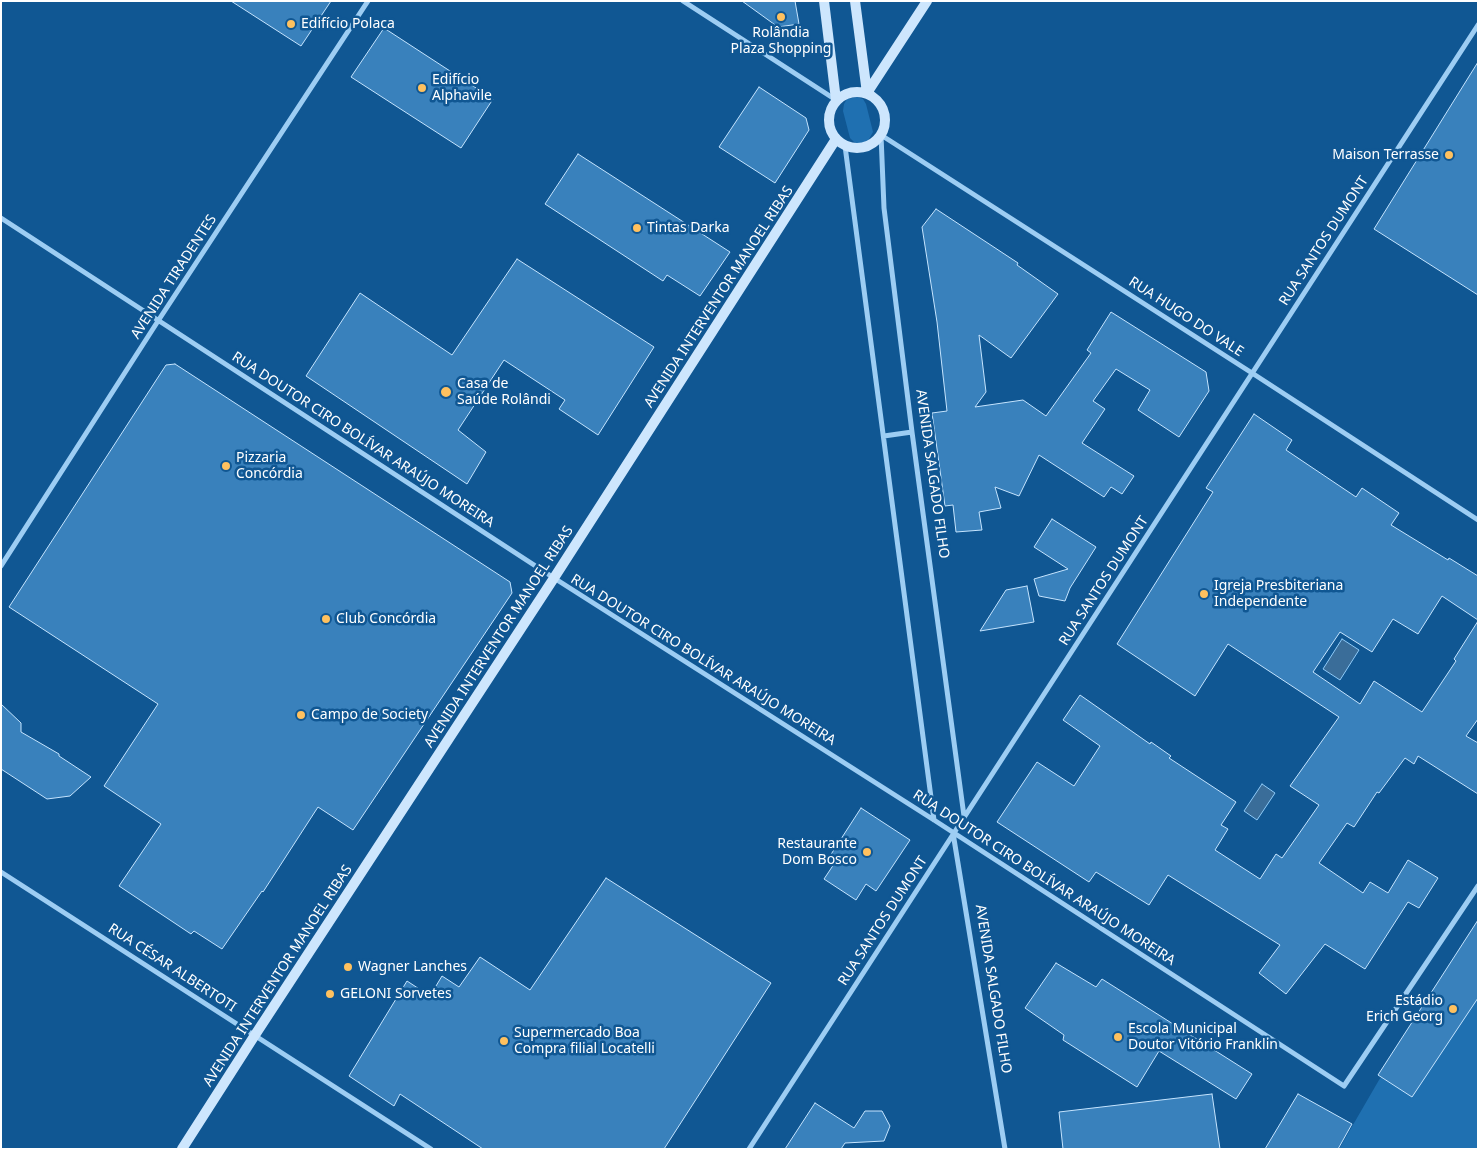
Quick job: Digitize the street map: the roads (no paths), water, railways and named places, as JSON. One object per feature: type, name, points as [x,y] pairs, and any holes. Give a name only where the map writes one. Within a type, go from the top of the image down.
[{"type":"street","name":"AVENIDA TIRADENTES","points":[[1,566],[158,321],[368,1]]},
{"type":"street","points":[[683,1],[836,100]]},
{"type":"street","points":[[824,1],[836,100]]},
{"type":"street","points":[[855,1],[867,93]]},
{"type":"street","points":[[867,93],[927,1]]},
{"type":"street","name":"RUA SANTOS DUMONT","points":[[749,1149],[1478,25]]},
{"type":"street","points":[[856,91],[867,93],[882,106],[885,121],[881,135],[869,145],[854,148],[845,146],[831,133],[828,119],[832,105],[842,95],[856,91]]},
{"type":"street","name":"RUA HUGO DO VALE","points":[[881,135],[1478,520]]},
{"type":"street","name":"AVENIDA SALGADO FILHO","points":[[881,135],[884,208],[964,816]]},
{"type":"street","name":"AVENIDA INTERVENTOR MANOEL RIBAS","points":[[182,1149],[554,578],[836,138]]},
{"type":"street","points":[[845,146],[934,820]]},
{"type":"street","name":"RUA DOUTOR CIRO BOLÍVAR ARAÚJO MOREIRA","points":[[1,218],[554,578],[934,820],[1344,1086],[1478,886]]},
{"type":"street","points":[[884,436],[912,432]]},
{"type":"street","name":"AVENIDA SALGADO FILHO","points":[[953,833],[1005,1149]]},
{"type":"street","name":"RUA CÉSAR ALBERTOTI","points":[[1,872],[430,1149]]},
{"type":"place","name":"Rolândia Plaza Shopping","points":[[781,17]]},
{"type":"place","name":"Edifício Polaca","points":[[291,24]]},
{"type":"place","name":"Edifício Alphavile","points":[[422,88]]},
{"type":"place","name":"Maison Terrasse","points":[[1449,155]]},
{"type":"place","name":"Tintas Darka","points":[[637,228]]},
{"type":"place","name":"Casa de Saúde Rolândi","points":[[446,392]]},
{"type":"place","name":"Pizzaria Concórdia","points":[[226,466]]},
{"type":"place","name":"Igreja Presbiteriana Independente","points":[[1204,594]]},
{"type":"place","name":"Club Concórdia","points":[[326,619]]},
{"type":"place","name":"Campo de Society","points":[[301,715]]},
{"type":"place","name":"Restaurante Dom Bosco","points":[[867,852]]},
{"type":"place","name":"Wagner Lanches","points":[[348,967]]},
{"type":"place","name":"GELONI Sorvetes","points":[[330,994]]},
{"type":"place","name":"Estádio Erich Georg","points":[[1453,1009]]},
{"type":"place","name":"Escola Municipal Doutor Vitório Franklin","points":[[1118,1037]]},
{"type":"place","name":"Supermercado Boa Compra filial Locatelli","points":[[504,1041]]}]
